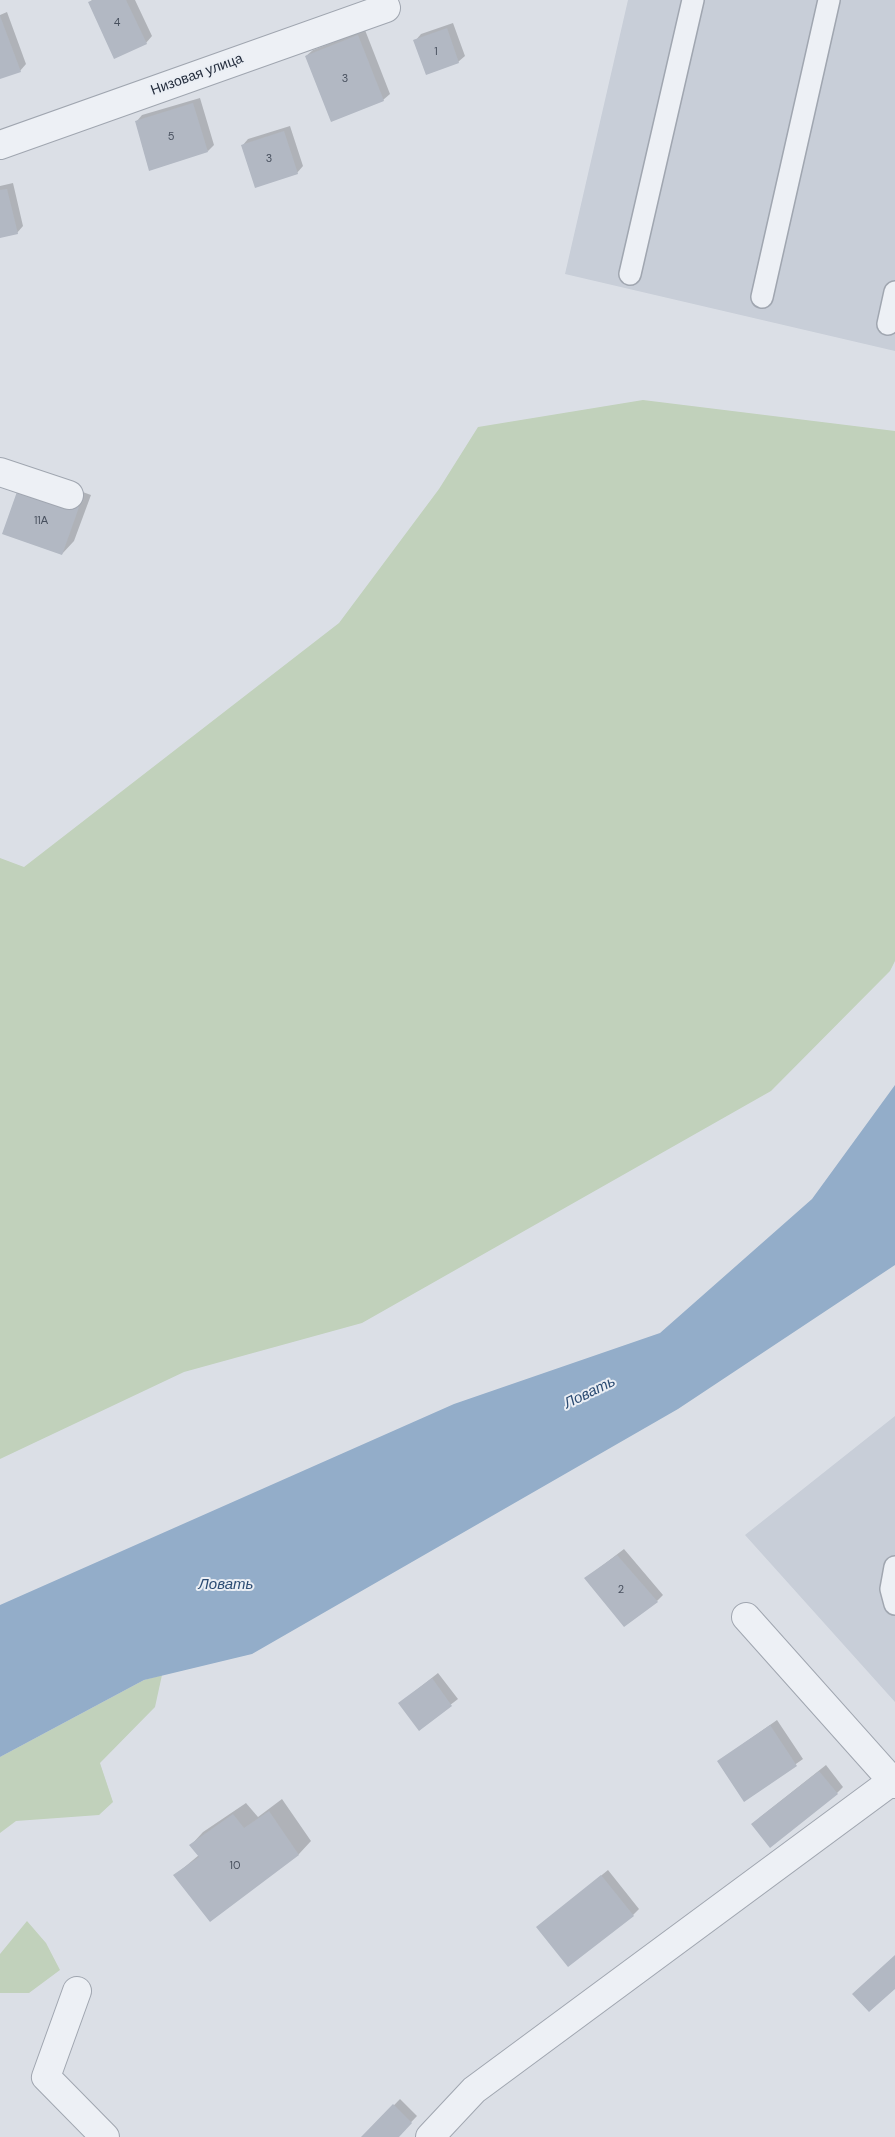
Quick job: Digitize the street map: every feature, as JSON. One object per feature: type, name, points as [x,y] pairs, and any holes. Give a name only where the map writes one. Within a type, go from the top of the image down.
[{"type":"street","name":"Низовая улица","points":[[0,145],[386,8],[383,0]]},
{"type":"street","points":[[0,472],[69,496]]},
{"type":"street","points":[[430,2137],[474,2090],[894,1783],[746,1617]]},
{"type":"street","points":[[77,1991],[46,2077],[105,2137]]},
{"type":"lane","points":[[630,274],[693,0]]},
{"type":"lane","points":[[762,297],[829,0]]},
{"type":"lane","points":[[888,324],[895,292]]},
{"type":"lane","points":[[895,1567],[891,1589],[895,1604]]},
{"type":"shaded area","points":[[628,0],[895,0],[895,351],[565,274]]},
{"type":"shaded area","points":[[895,1416],[895,1702],[745,1535]]},
{"type":"green space","points":[[643,400],[895,431],[895,961],[890,971],[771,1091],[362,1323],[184,1372],[0,1459],[0,858],[24,867],[339,623],[439,489],[478,427]]},
{"type":"green space","points":[[162,1675],[155,1707],[100,1763],[113,1802],[99,1815],[16,1821],[0,1833],[0,1757],[144,1680]]},
{"type":"green space","points":[[27,1921],[46,1943],[60,1970],[29,1993],[0,1993],[0,1954]]},
{"type":"water","name":"Ловать","points":[[895,1085],[895,1265],[678,1409],[252,1654],[144,1680],[0,1757],[0,1605],[454,1404],[660,1333],[812,1199]]},
{"type":"building","points":[[93,0],[126,0],[147,44],[114,59],[88,2]]},
{"type":"building","points":[[0,16],[21,72],[0,79]]},
{"type":"building","points":[[447,28],[459,63],[426,75],[413,40]]},
{"type":"building","points":[[358,35],[384,101],[331,122],[305,56]]},
{"type":"building","points":[[193,103],[208,152],[149,171],[135,121]]},
{"type":"building","points":[[284,131],[298,174],[255,188],[241,145]]},
{"type":"building","points":[[7,189],[18,234],[0,238],[0,190]]},
{"type":"building","points":[[19,486],[79,507],[62,555],[2,534]]},
{"type":"building","points":[[617,1555],[658,1602],[624,1627],[584,1578]]},
{"type":"building","points":[[432,1678],[452,1706],[419,1731],[398,1703]]},
{"type":"building","points":[[770,1725],[797,1766],[744,1802],[717,1761]]},
{"type":"building","points":[[819,1771],[838,1794],[770,1848],[751,1824]]},
{"type":"building","points":[[269,1811],[299,1855],[210,1922],[173,1875],[199,1857],[189,1845],[233,1814],[244,1828]]},
{"type":"building","points":[[601,1875],[634,1916],[568,1967],[536,1927]]},
{"type":"building","points":[[895,1955],[895,1989],[869,2012],[852,1994]]},
{"type":"building","points":[[393,2104],[412,2123],[399,2137],[361,2137]]}]
